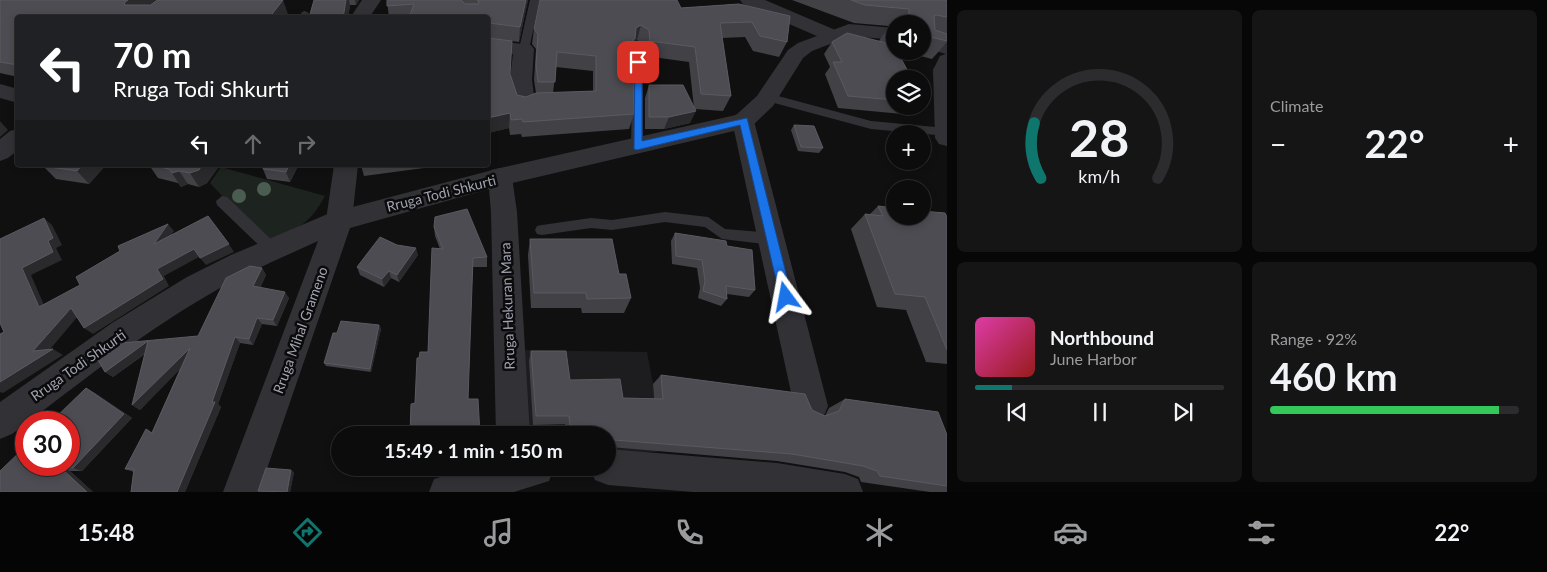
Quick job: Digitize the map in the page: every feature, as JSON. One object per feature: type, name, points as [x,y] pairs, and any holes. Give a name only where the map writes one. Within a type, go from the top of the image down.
[{"type":"street","points":[[360,15],[372,0]]},
{"type":"street","points":[[749,0],[833,36]]},
{"type":"street","points":[[811,406],[773,239],[743,121],[767,97],[795,54],[805,47],[849,30],[886,33]]},
{"type":"street","points":[[931,43],[947,48]]},
{"type":"street","points":[[490,46],[524,49],[521,80],[528,103]]},
{"type":"street","points":[[946,67],[947,138]]},
{"type":"street","points":[[0,91],[15,95]]},
{"type":"street","name":"Rruga Todi Shkurti","points":[[0,422],[123,333],[197,286],[272,249],[339,220],[500,178],[743,121]]},
{"type":"street","points":[[0,152],[15,140]]},
{"type":"street","name":"Rruga Mihal Grameno","points":[[241,492],[339,220],[346,167]]},
{"type":"street","name":"Rruga Hekuran Mara","points":[[500,178],[504,212],[512,426]]},
{"type":"street","points":[[616,468],[776,481],[831,488]]},
{"type":"street","points":[[447,492],[520,476]]},
{"type":"lane","points":[[524,49],[535,0]]},
{"type":"lane","points":[[637,146],[638,45]]},
{"type":"lane","points":[[767,97],[871,124],[946,132]]},
{"type":"lane","points":[[222,201],[272,249]]},
{"type":"lane","points":[[542,230],[591,223],[612,225],[665,217],[708,222],[722,234],[773,239]]},
{"type":"shaded area","points":[[221,167],[325,196],[314,213],[303,224],[271,239],[257,233],[210,183]]},
{"type":"shaded area","points":[[517,350],[647,352],[653,384],[657,452],[616,452],[616,426],[521,426]]},
{"type":"building","points":[[0,0],[128,0],[124,5],[150,5],[157,0],[283,0],[271,15],[15,15],[15,64],[0,62]]},
{"type":"building","points":[[314,0],[346,0],[344,15],[310,15]]},
{"type":"building","points":[[387,0],[461,0],[465,4],[478,4],[477,0],[526,0],[520,27],[490,23],[490,15],[410,15],[414,4],[387,6]]},
{"type":"building","points":[[540,0],[677,0],[681,8],[739,4],[790,16],[787,42],[760,36],[752,22],[720,23],[731,96],[701,94],[695,47],[650,41],[649,30],[641,25],[636,28],[635,39],[633,39],[634,114],[523,122],[522,119],[511,120],[510,113],[490,118],[490,38],[512,41],[510,74],[517,95],[526,97],[536,93],[596,91],[596,56],[557,52],[555,82],[538,82],[536,65],[538,34],[534,29]]},
{"type":"building","points":[[851,0],[947,0],[947,17],[934,16],[935,30],[947,34],[947,41],[931,37],[931,15],[909,15],[909,9],[865,5]]},
{"type":"building","points":[[847,33],[886,43],[886,60],[902,60],[907,70],[886,70],[886,99],[848,96],[833,62],[842,62],[832,42]]},
{"type":"building","points":[[649,85],[683,85],[696,111],[669,117],[649,117]]},
{"type":"building","points":[[794,125],[814,126],[823,148],[801,147]]},
{"type":"building","points":[[50,167],[80,167],[77,171]]},
{"type":"building","points":[[160,167],[201,167],[199,170],[190,173],[179,171],[172,173],[169,169]]},
{"type":"building","points":[[264,167],[288,167],[286,172],[263,169]]},
{"type":"building","points":[[878,206],[886,207],[886,225],[931,225],[931,212],[945,213],[947,217],[947,350],[925,297],[895,294],[865,214],[883,216]]},
{"type":"building","points":[[467,209],[487,257],[473,258],[468,399],[478,399],[480,426],[410,426],[411,404],[415,403],[417,358],[419,358],[420,352],[428,352],[432,248],[443,249],[434,227],[435,217]]},
{"type":"building","points":[[208,216],[229,244],[200,258],[194,249],[157,269],[163,279],[84,328],[71,308],[33,351],[53,349],[0,382],[0,334],[4,332],[0,323],[0,239],[44,218],[53,238],[48,241],[53,252],[22,268],[39,307],[80,285],[76,277],[120,251],[118,246],[168,224],[154,244]]},
{"type":"building","points":[[675,233],[726,241],[727,246],[752,250],[755,290],[726,286],[727,299],[703,291],[705,281],[702,260],[676,256]]},
{"type":"building","points":[[380,237],[397,245],[416,248],[397,275],[389,271],[382,279],[357,267]]},
{"type":"building","points":[[530,239],[612,239],[619,274],[626,274],[631,298],[587,299],[586,293],[534,293]]},
{"type":"building","points":[[250,266],[262,268],[253,286],[285,292],[273,320],[257,318],[249,339],[235,337],[212,402],[215,402],[177,492],[131,492],[134,469],[125,469],[146,429],[152,433],[190,348],[132,405],[148,341],[105,372],[98,360],[122,343],[198,336],[226,278]]},
{"type":"building","points":[[341,321],[379,325],[370,369],[324,363],[333,333],[337,333]]},
{"type":"building","points":[[531,351],[566,351],[570,380],[620,379],[623,398],[663,399],[661,375],[805,394],[812,410],[825,416],[839,411],[845,399],[938,412],[947,435],[947,486],[880,476],[877,471],[863,466],[792,454],[616,440],[616,426],[570,426],[569,416],[536,416]]},
{"type":"building","points":[[86,388],[124,414],[80,461],[80,411],[62,411]]},
{"type":"building","points":[[15,457],[15,476],[70,476],[87,492],[0,492],[0,471]]},
{"type":"building","points":[[266,468],[291,470],[287,492],[258,491]]},
{"type":"route","points":[[638,62],[637,146],[743,121],[786,297]]}]
